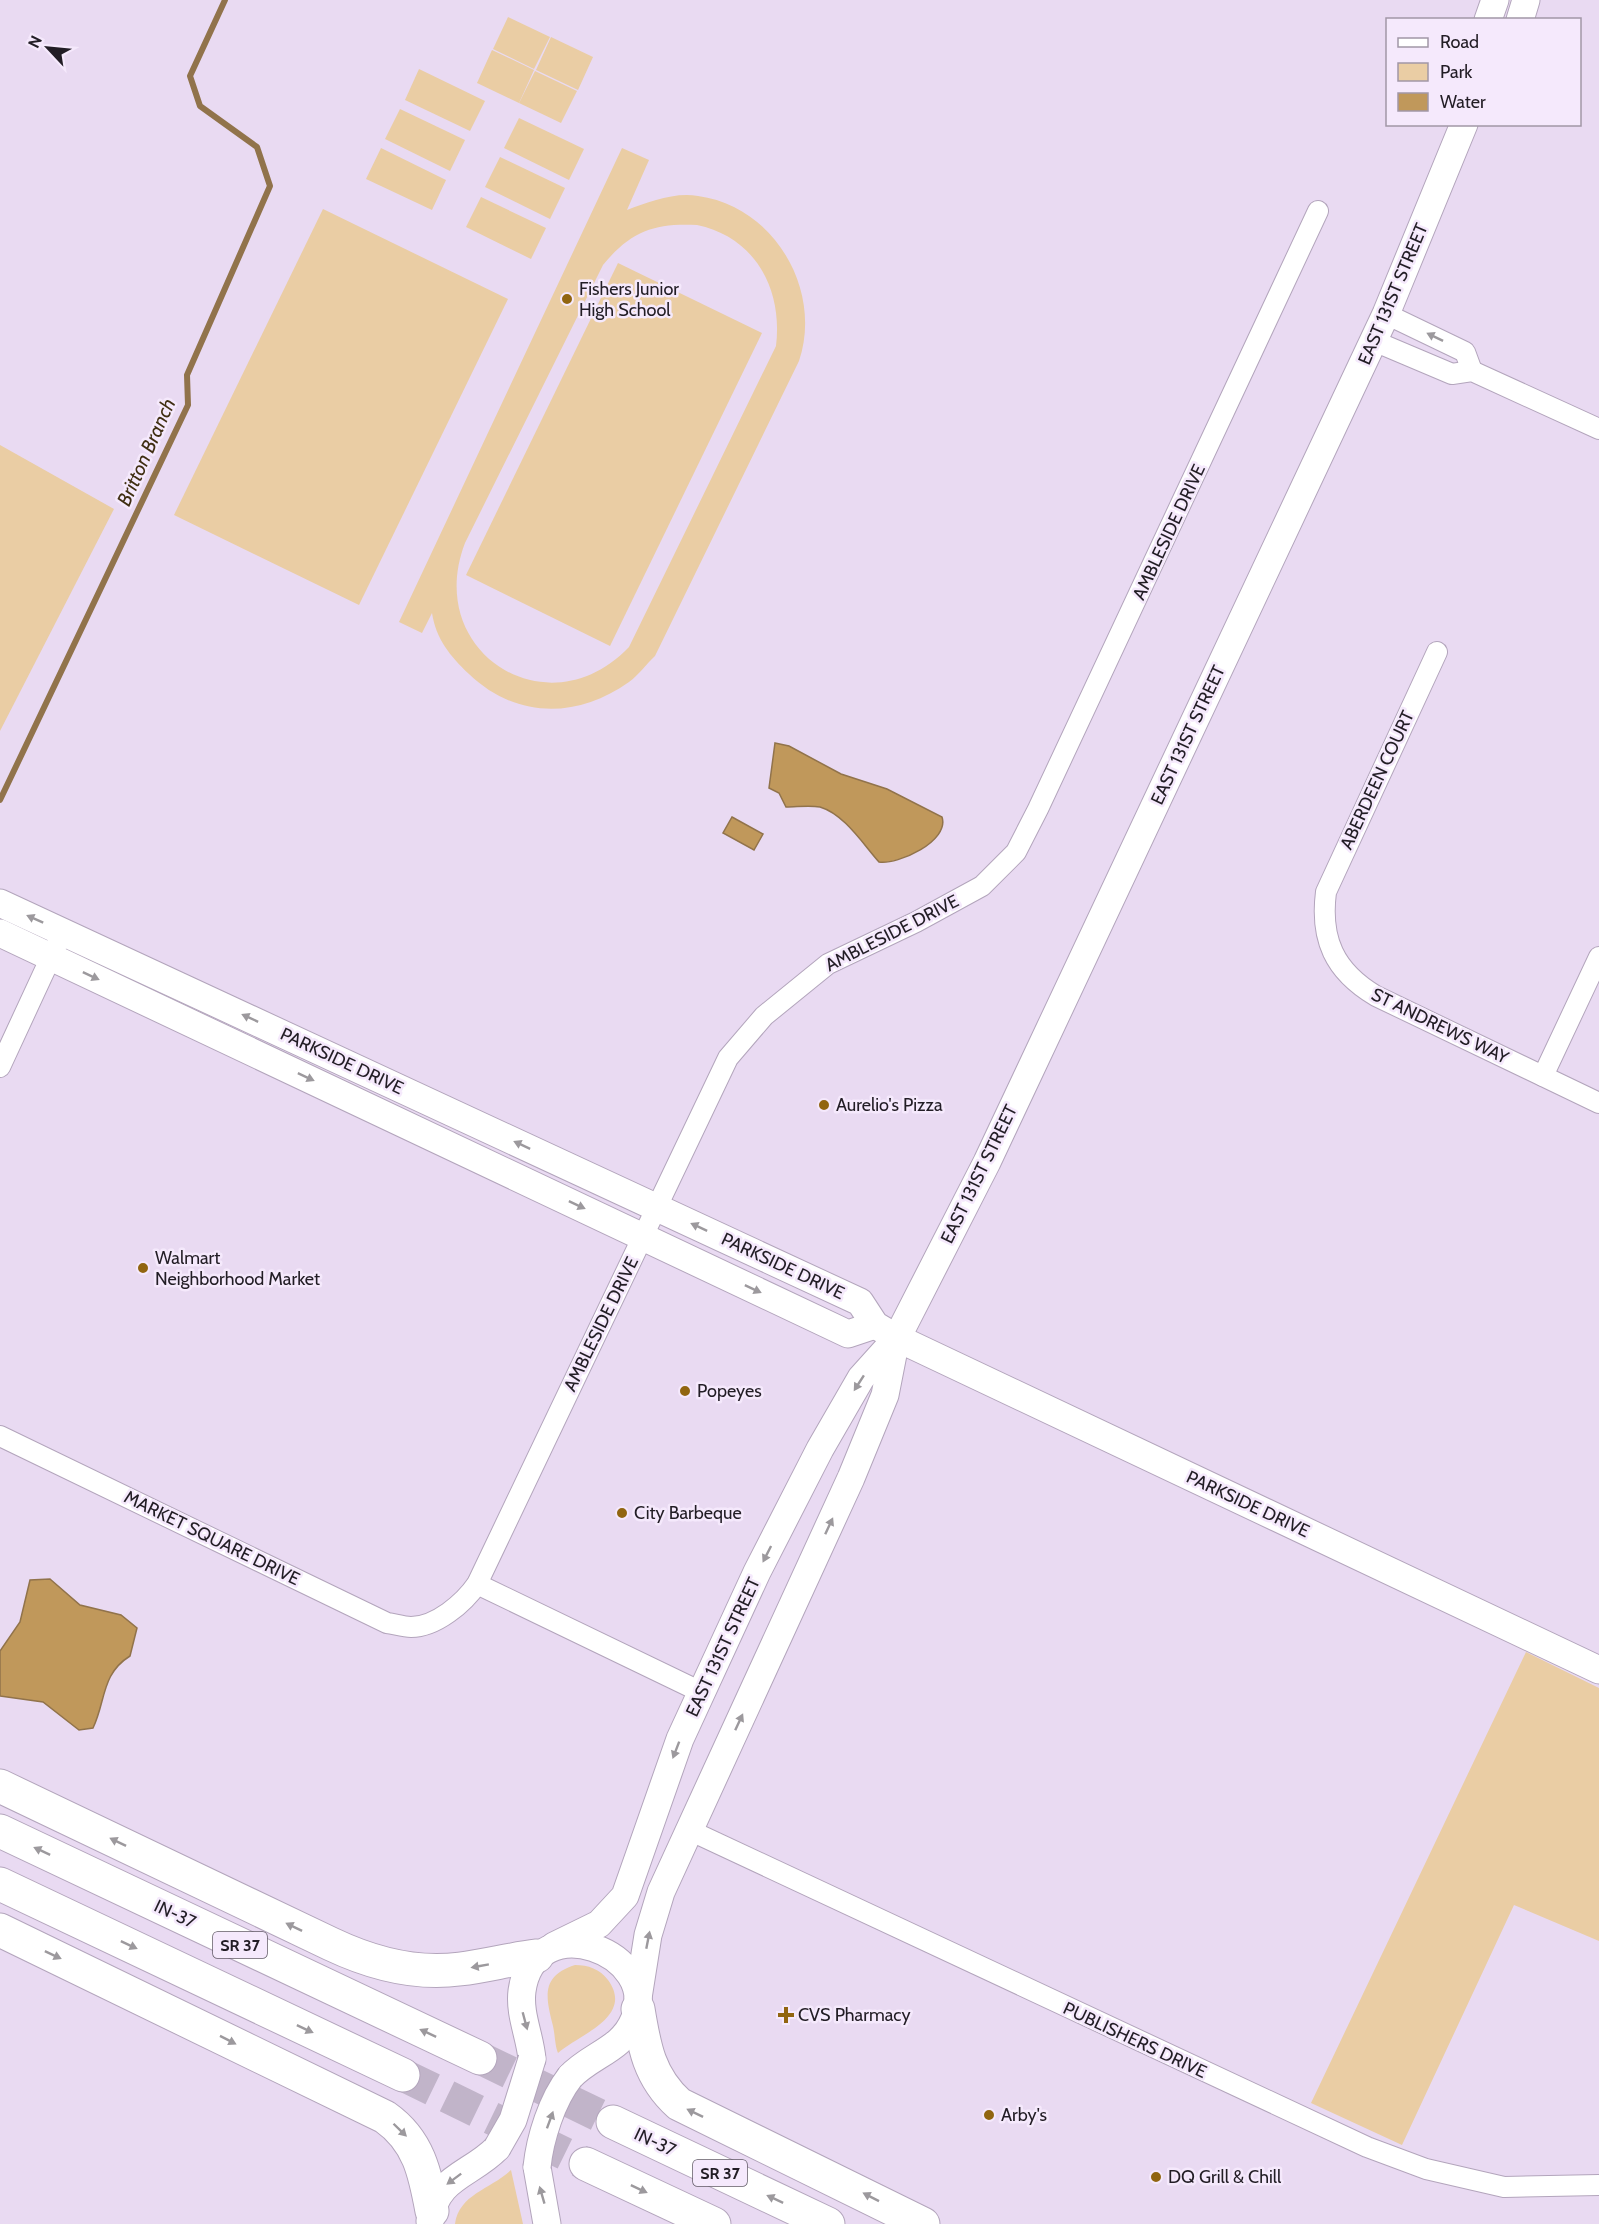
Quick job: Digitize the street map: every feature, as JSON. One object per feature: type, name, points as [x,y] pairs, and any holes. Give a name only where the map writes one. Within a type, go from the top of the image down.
[{"type":"highway","points":[[0,1786],[373,1962],[396,1967],[439,1971],[546,1951]]},
{"type":"highway","name":"IN-37","points":[[0,1831],[480,2058]]},
{"type":"highway","name":"SR 37","points":[[0,1884],[403,2075]]},
{"type":"highway","points":[[0,1929],[385,2117],[402,2131],[416,2150],[422,2163],[431,2218]]},
{"type":"highway","points":[[638,2003],[649,2063],[659,2082],[679,2104],[923,2224]]},
{"type":"highway","name":"IN-37","points":[[613,2122],[828,2224]]},
{"type":"highway","name":"SR 37","points":[[586,2164],[714,2224]]},
{"type":"street","points":[[1489,18],[1495,0]]},
{"type":"street","points":[[1521,18],[1526,0]]},
{"type":"street","name":"EAST 131ST STREET","points":[[546,1951],[599,1924],[625,1896],[662,1786],[701,1692],[757,1572],[820,1449],[987,1162],[1386,314],[1463,126]]},
{"type":"street","name":"AMBLESIDE DRIVE","points":[[426,1623],[443,1616],[465,1602],[477,1584],[728,1058],[764,1016],[828,964],[916,922],[982,886],[1016,852],[1318,211]]},
{"type":"street","points":[[1386,314],[1465,352],[1472,371]]},
{"type":"street","points":[[1374,340],[1452,374],[1472,371],[1599,429]]},
{"type":"street","name":"ABERDEEN COURT","points":[[1323,911],[1326,892],[1437,652]]},
{"type":"street","name":"PARKSIDE DRIVE","points":[[0,903],[860,1302],[886,1332],[1599,1670]]},
{"type":"street","name":"ST ANDREWS WAY","points":[[1323,911],[1328,943],[1347,975],[1360,986],[1599,1103]]},
{"type":"street","points":[[0,1067],[63,932]]},
{"type":"street","name":"PARKSIDE DRIVE","points":[[0,933],[848,1334],[886,1332]]},
{"type":"street","points":[[1543,1076],[1599,957]]},
{"type":"street","name":"EAST 131ST STREET","points":[[548,2224],[537,2167],[538,2154],[560,2092],[570,2077],[585,2062],[618,2044],[630,2029],[638,2003],[653,1915],[689,1830],[855,1469],[885,1395],[886,1332]]},
{"type":"street","name":"MARKET SQUARE DRIVE","points":[[0,1436],[387,1623],[413,1628],[426,1623]]},
{"type":"street","points":[[477,1584],[701,1692]]},
{"type":"street","name":"PUBLISHERS DRIVE","points":[[689,1830],[1367,2147],[1426,2169],[1504,2187],[1599,2185]]},
{"type":"street","points":[[431,2218],[441,2190],[497,2148],[513,2120],[532,2059],[521,1995],[529,1970],[546,1951],[578,1944],[611,1955],[630,1976],[638,2003]]},
{"type":"green space","points":[[508,17],[550,37],[534,69],[493,49]]},
{"type":"green space","points":[[551,37],[593,57],[578,90],[536,70]]},
{"type":"green space","points":[[492,50],[534,70],[519,103],[477,83]]},
{"type":"green space","points":[[419,69],[485,101],[470,131],[405,100]]},
{"type":"green space","points":[[535,71],[577,91],[561,123],[519,103]]},
{"type":"green space","points":[[400,109],[465,140],[450,171],[385,139]]},
{"type":"green space","points":[[519,118],[584,149],[569,180],[504,148]]},
{"type":"green space","points":[[381,148],[446,180],[432,210],[366,179]]},
{"type":"green space","points":[[622,148],[649,160],[627,210],[680,195],[698,196],[725,203],[749,216],[770,234],[786,256],[798,280],[804,307],[805,334],[799,361],[655,656],[639,673],[609,694],[589,703],[568,708],[547,709],[527,706],[487,689],[469,674],[450,654],[440,639],[432,613],[422,633],[399,622]],"holes":[[[682,225],[697,225],[717,231],[735,241],[761,269],[775,305],[776,346],[629,647],[597,671],[563,682],[530,680],[501,668],[477,646],[462,617],[457,582],[465,543],[603,265],[623,244],[644,231]]]},
{"type":"green space","points":[[500,157],[565,188],[550,219],[485,187]]},
{"type":"green space","points":[[481,197],[546,228],[531,259],[466,227]]},
{"type":"green space","points":[[323,209],[508,299],[359,605],[174,515]]},
{"type":"green space","points":[[618,263],[762,333],[610,646],[466,575]]},
{"type":"green space","points":[[0,445],[114,509],[0,731]]},
{"type":"green space","points":[[1526,1652],[1599,1688],[1599,1941],[1514,1905],[1402,2145],[1311,2103]]},
{"type":"green space","points":[[575,1965],[593,1968],[605,1976],[614,1993],[614,2004],[609,2015],[601,2024],[558,2053],[548,1989],[556,1975]]},
{"type":"green space","points":[[511,2170],[523,2224],[455,2224],[458,2214],[469,2199]]},
{"type":"water","points":[[775,743],[789,746],[841,774],[887,789],[942,817],[942,826],[938,835],[921,850],[898,860],[879,862],[837,816],[820,807],[786,807],[779,793],[769,788]]},
{"type":"water","points":[[732,817],[763,834],[754,850],[723,833]]},
{"type":"water","points":[[50,1579],[80,1605],[121,1615],[137,1628],[130,1656],[114,1671],[109,1680],[93,1728],[79,1730],[43,1702],[0,1696],[0,1651],[20,1622],[30,1580]]},
{"type":"waterway","name":"Britton Branch","points":[[0,800],[188,405],[187,375],[270,186],[257,147],[200,106],[190,76],[225,0]]},
{"type":"tunnel","points":[[480,2058],[613,2122]]},
{"type":"tunnel","points":[[403,2075],[586,2164]]},
{"type":"place","name":"Fishers Junior High School","points":[[567,299]]},
{"type":"place","name":"Aurelio's Pizza","points":[[824,1105]]},
{"type":"place","name":"Walmart Neighborhood Market","points":[[143,1268]]},
{"type":"place","name":"Popeyes","points":[[685,1391]]},
{"type":"place","name":"City Barbeque","points":[[622,1513]]},
{"type":"place","name":"CVS Pharmacy","points":[[786,2015]]},
{"type":"place","name":"Arby's","points":[[989,2115]]},
{"type":"place","name":"DQ Grill & Chill","points":[[1156,2177]]}]
